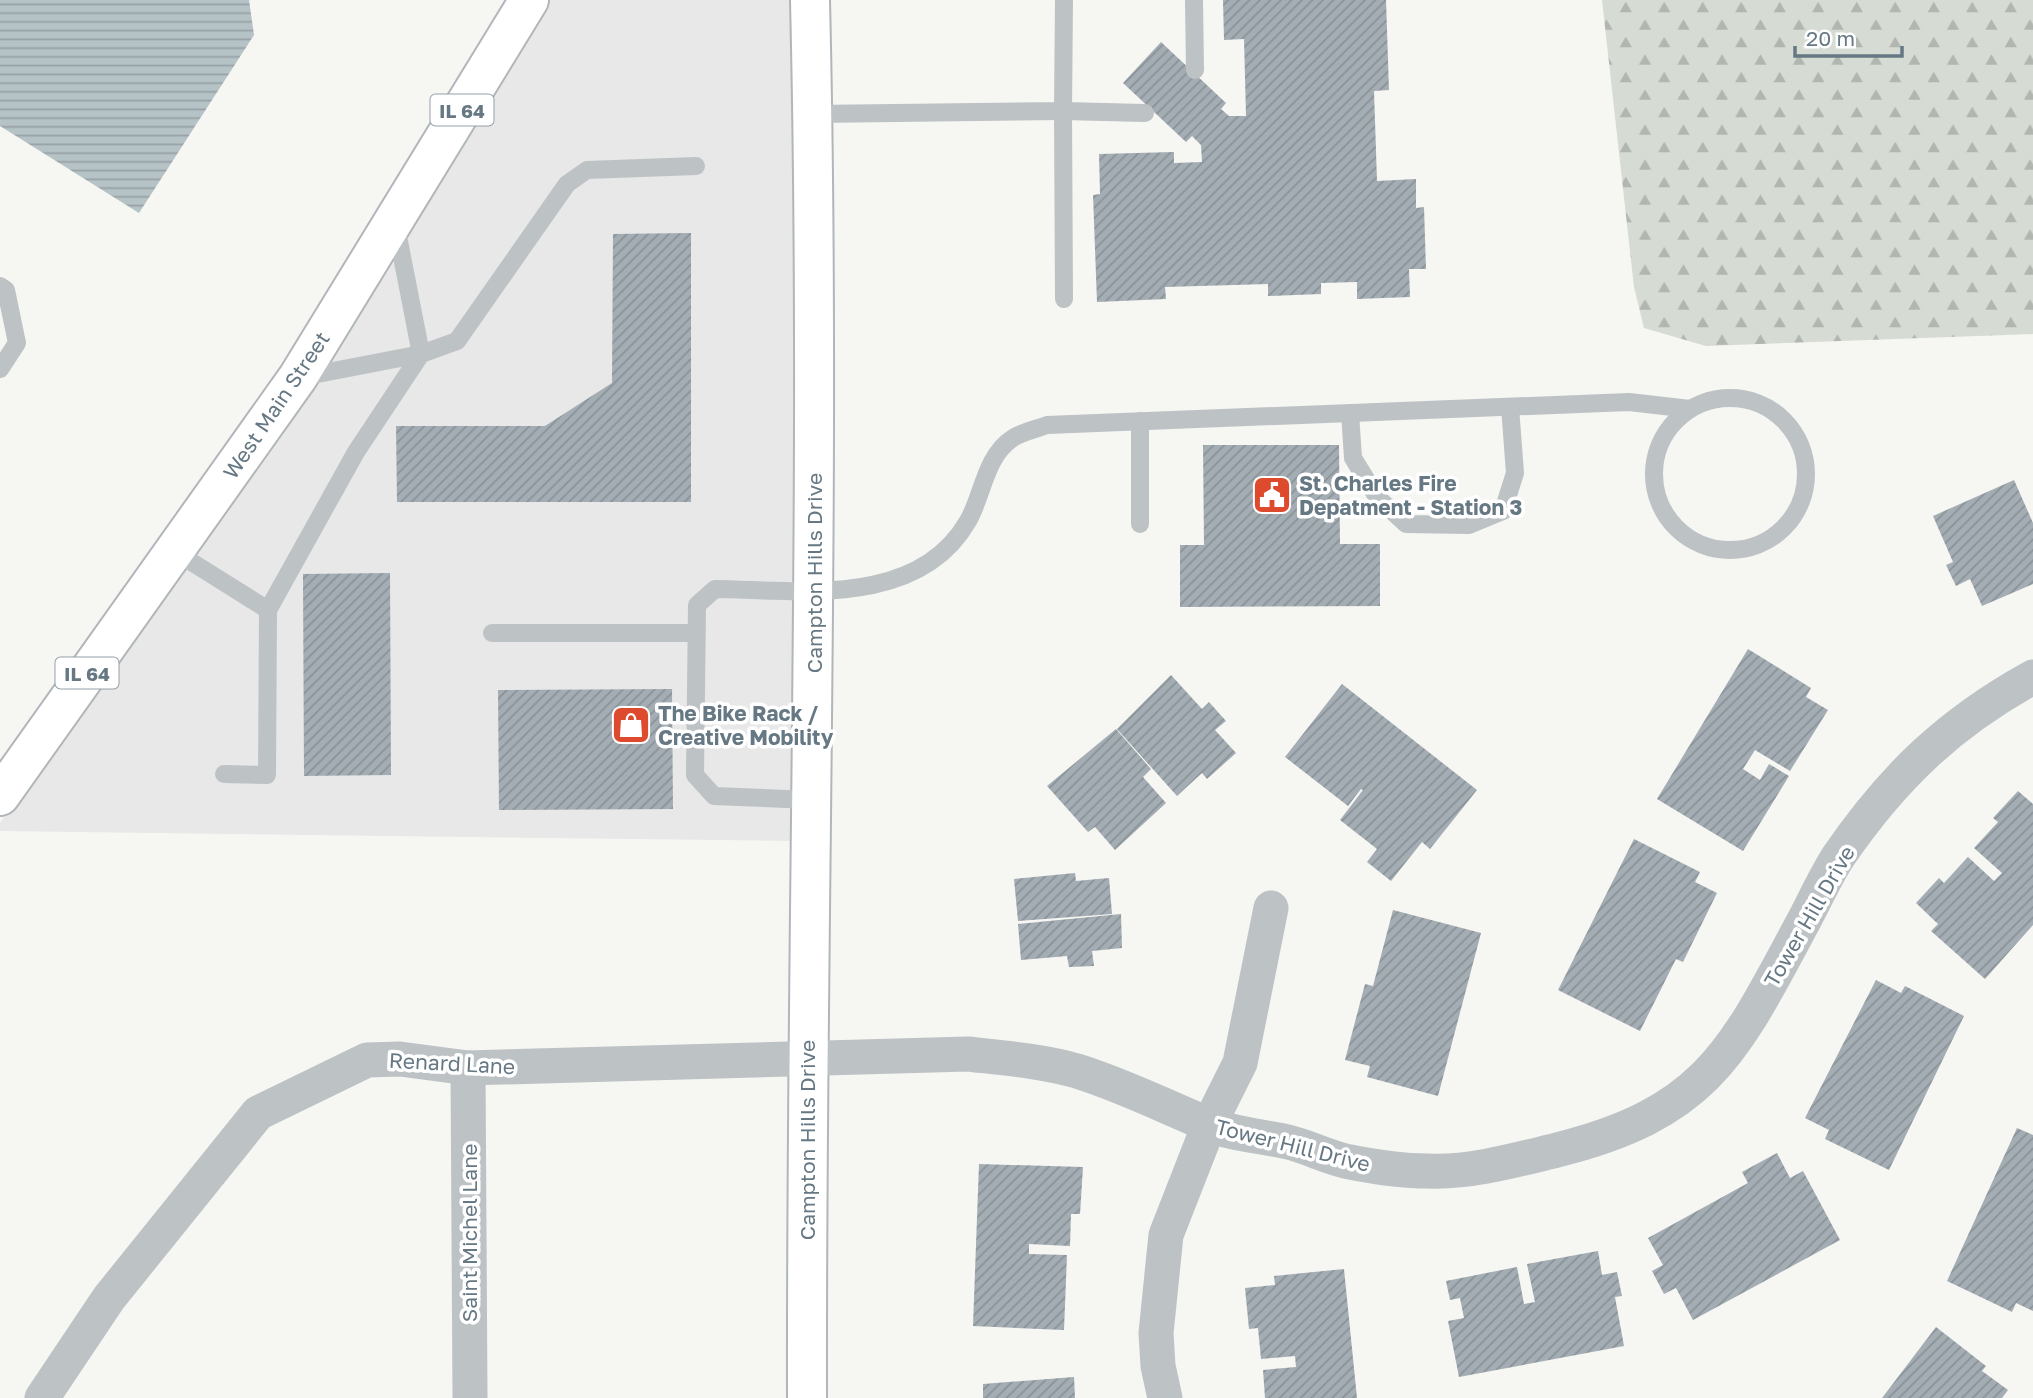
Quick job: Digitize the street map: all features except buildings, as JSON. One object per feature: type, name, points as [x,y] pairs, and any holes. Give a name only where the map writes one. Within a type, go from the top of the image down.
[{"type":"street","name":"West Main Street","points":[[0,796],[298,377],[529,0]]},
{"type":"street","name":"Campton Hills Drive","points":[[807,1398],[806,1057],[812,800],[816,337],[810,0]]},
{"type":"street","name":"Tower Hill Drive","points":[[806,1057],[968,1054],[1020,1059],[1076,1071],[1144,1095],[1209,1125],[1293,1144],[1349,1162],[1430,1172],[1512,1161],[1591,1142],[1648,1120],[1701,1083],[1729,1053],[1754,1014],[1838,858],[1914,762],[1945,733],[1984,704],[2033,677]]},
{"type":"street","points":[[1165,1398],[1156,1333],[1162,1256],[1173,1211],[1209,1125],[1240,1063],[1271,908]]},
{"type":"street","name":"Renard Lane","points":[[42,1398],[109,1298],[258,1113],[367,1060],[400,1059],[468,1068],[806,1057]]},
{"type":"street","name":"Saint Michel Lane","points":[[468,1068],[470,1398]]},
{"type":"lane","points":[[1064,0],[1064,299]]},
{"type":"lane","points":[[1194,0],[1195,70]]},
{"type":"lane","points":[[813,114],[1063,111],[1145,113]]},
{"type":"lane","points":[[298,377],[421,354],[457,341],[567,184],[587,170],[696,166]]},
{"type":"lane","points":[[224,774],[267,775],[268,610],[356,452],[421,354],[394,220]]},
{"type":"lane","points":[[0,286],[6,290],[17,343],[0,369]]},
{"type":"lane","points":[[812,800],[714,796],[695,775],[697,605],[715,589],[868,588],[900,578],[947,551],[968,520],[994,458],[1012,438],[1047,425],[1629,402],[1690,409],[1714,400],[1740,398],[1765,407],[1786,422],[1800,444],[1806,470],[1803,495],[1792,519],[1774,536],[1753,547],[1729,551],[1705,547],[1684,535],[1667,517],[1656,495],[1654,471],[1659,447],[1671,426],[1690,409]]},
{"type":"lane","points":[[1350,413],[1353,458],[1377,497],[1406,524],[1469,525],[1503,511],[1515,473],[1510,407]]},
{"type":"lane","points":[[1140,421],[1140,524]]},
{"type":"lane","points":[[174,551],[268,610]]},
{"type":"lane","points":[[492,633],[696,633]]},
{"type":"shaded area","points":[[0,0],[249,0],[254,35],[139,213],[0,126]]},
{"type":"shaded area","points":[[550,0],[799,0],[796,841],[0,831],[0,823],[518,58]]},
{"type":"green space","points":[[1602,0],[2033,0],[2033,334],[1706,346],[1644,328],[1634,287]]},
{"type":"place","name":"St. Charles Fire Depatment - Station 3","points":[[1272,495]]},
{"type":"place","name":"The Bike Rack / Creative Mobility","points":[[631,725]]}]
